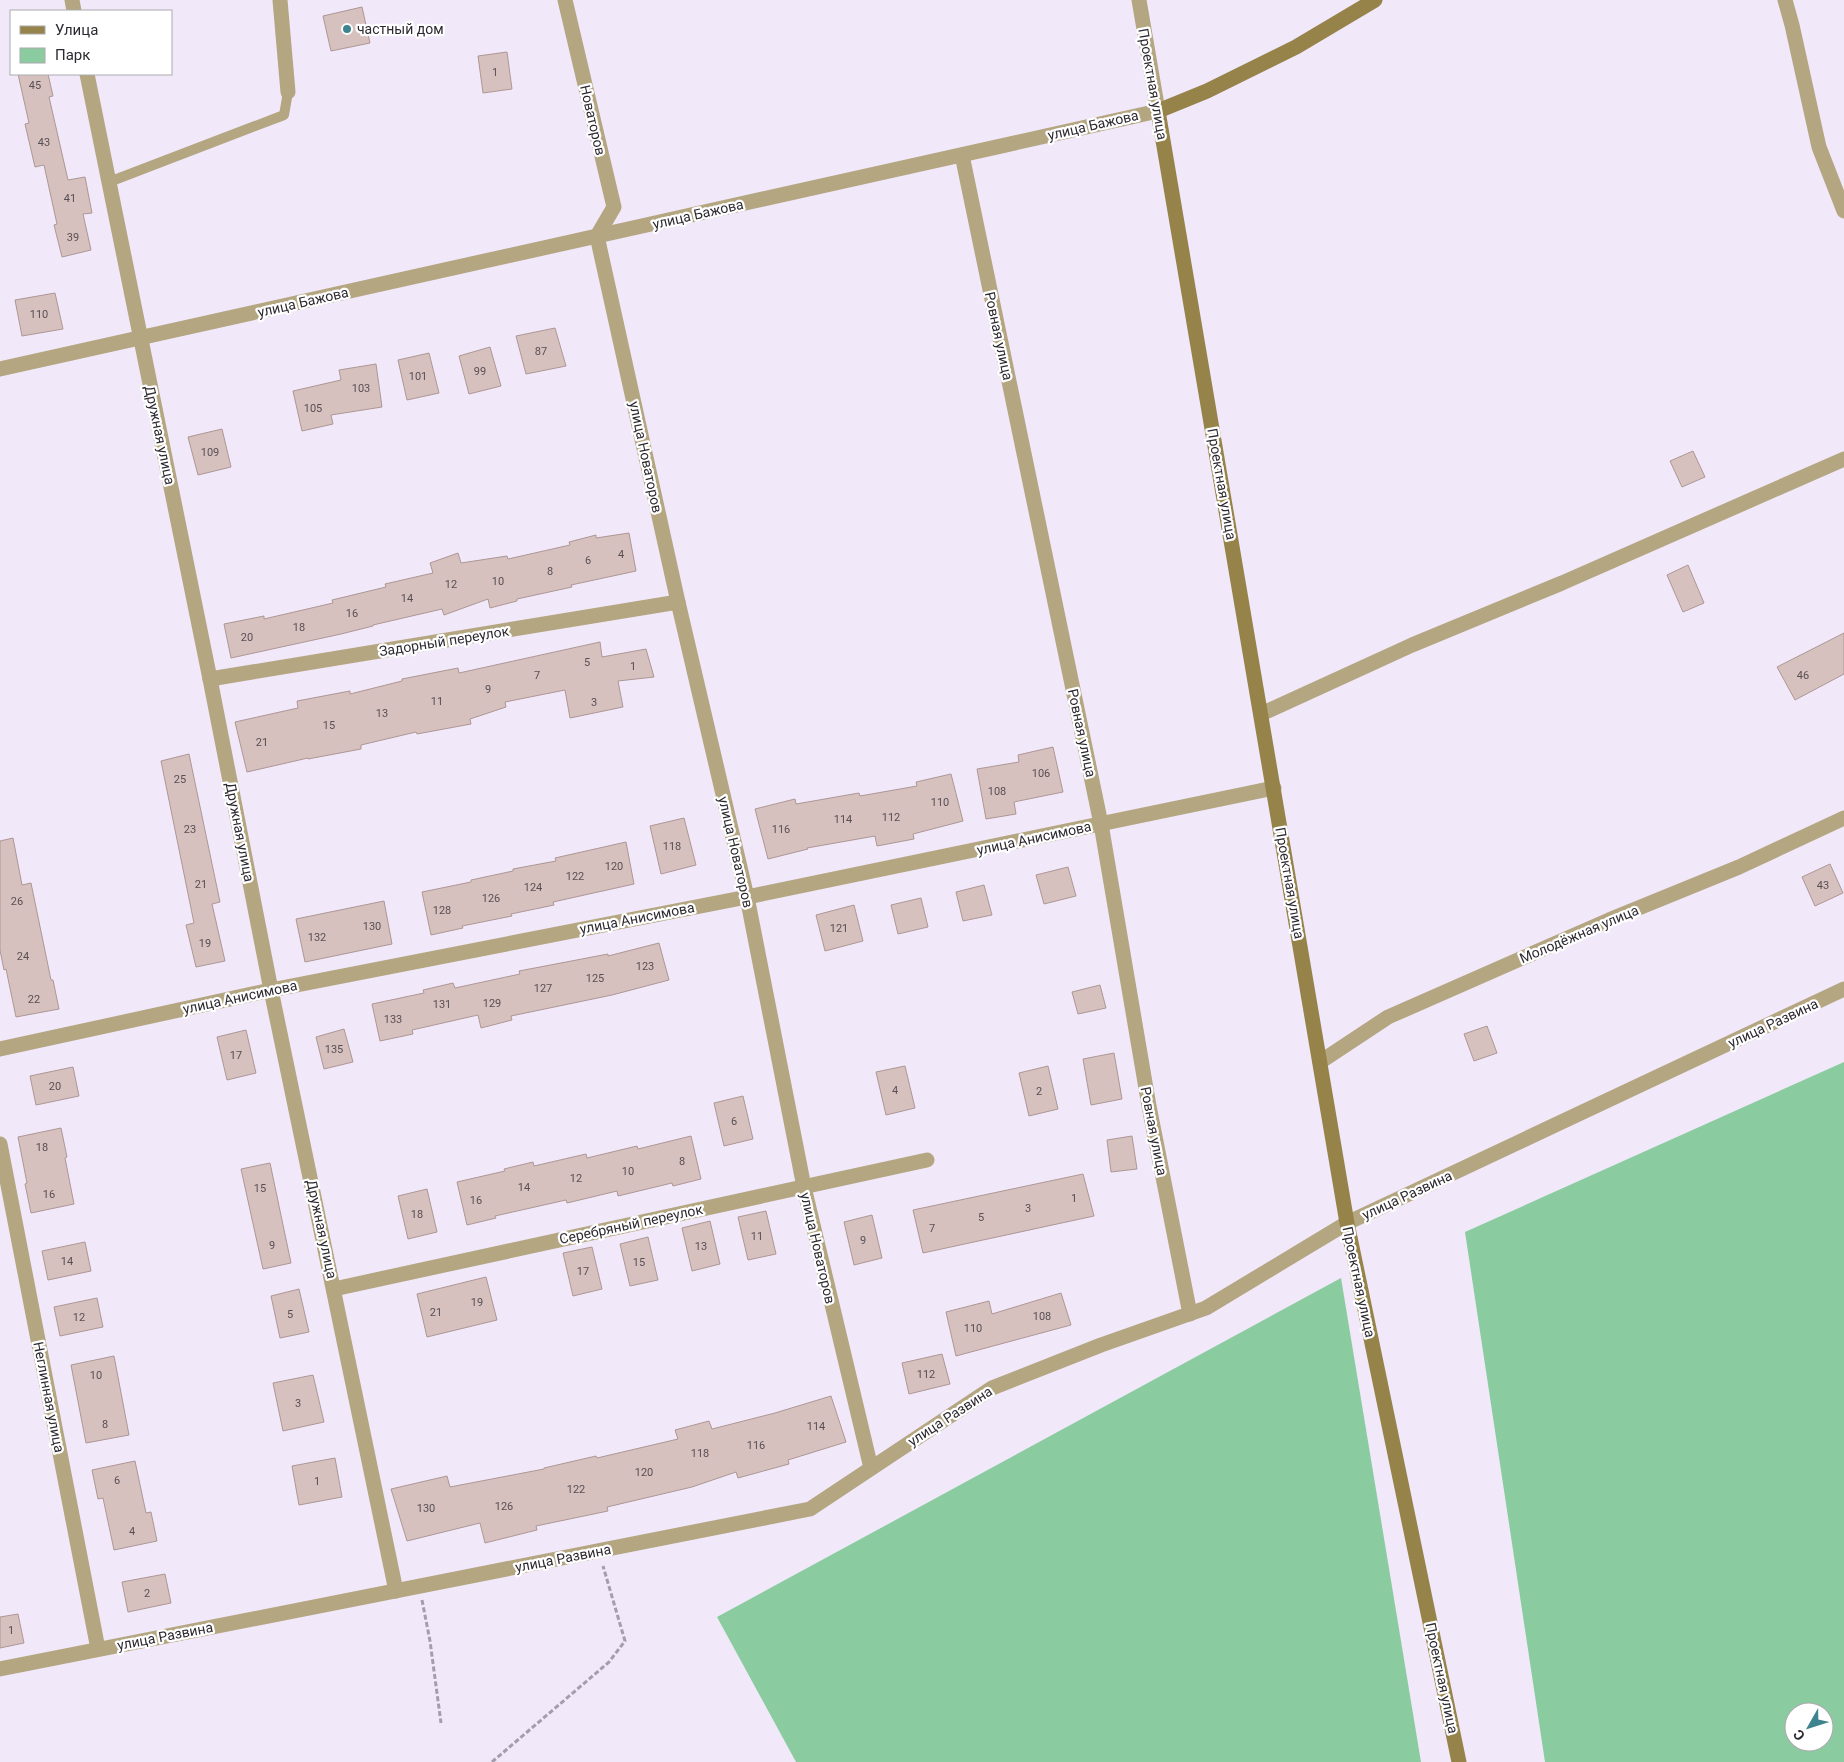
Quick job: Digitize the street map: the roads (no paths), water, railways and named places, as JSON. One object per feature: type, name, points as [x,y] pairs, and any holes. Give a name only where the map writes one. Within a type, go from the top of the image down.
[{"type":"street","points":[[280,0],[288,92]]},
{"type":"street","name":"Новаторов","points":[[565,0],[614,207],[597,236]]},
{"type":"street","name":"Проектная улица","points":[[1139,0],[1347,1222],[1460,1762]]},
{"type":"street","name":"улица Бажова","points":[[0,369],[1158,111],[1207,91],[1296,46],[1375,0]]},
{"type":"street","points":[[1784,0],[1792,26],[1819,147],[1844,211]]},
{"type":"street","name":"Дружная улица","points":[[87,75],[271,990],[396,1591]]},
{"type":"street","name":"Ровная улица","points":[[962,155],[1101,824],[1149,1106],[1190,1314]]},
{"type":"street","name":"улица Новаторов","points":[[597,236],[678,602],[747,897],[804,1187],[871,1468]]},
{"type":"street","points":[[1261,714],[1412,645],[1562,583],[1844,459]]},
{"type":"street","name":"Задорный переулок","points":[[210,679],[678,602]]},
{"type":"street","name":"улица Анисимова","points":[[0,1049],[271,990],[747,897],[1274,788]]},
{"type":"street","name":"Молодёжная улица","points":[[1320,1062],[1388,1017],[1609,920],[1739,866],[1844,818]]},
{"type":"street","name":"улица Развина","points":[[0,1669],[810,1509],[992,1388],[1101,1345],[1206,1308],[1347,1222],[1844,989]]},
{"type":"street","name":"Неглинная улица","points":[[0,1144],[98,1649]]},
{"type":"street","name":"Серебряный переулок","points":[[334,1289],[927,1160]]},
{"type":"lane","points":[[109,182],[284,115],[288,92]]},
{"type":"place","name":"частный дом","points":[[347,29]]}]
